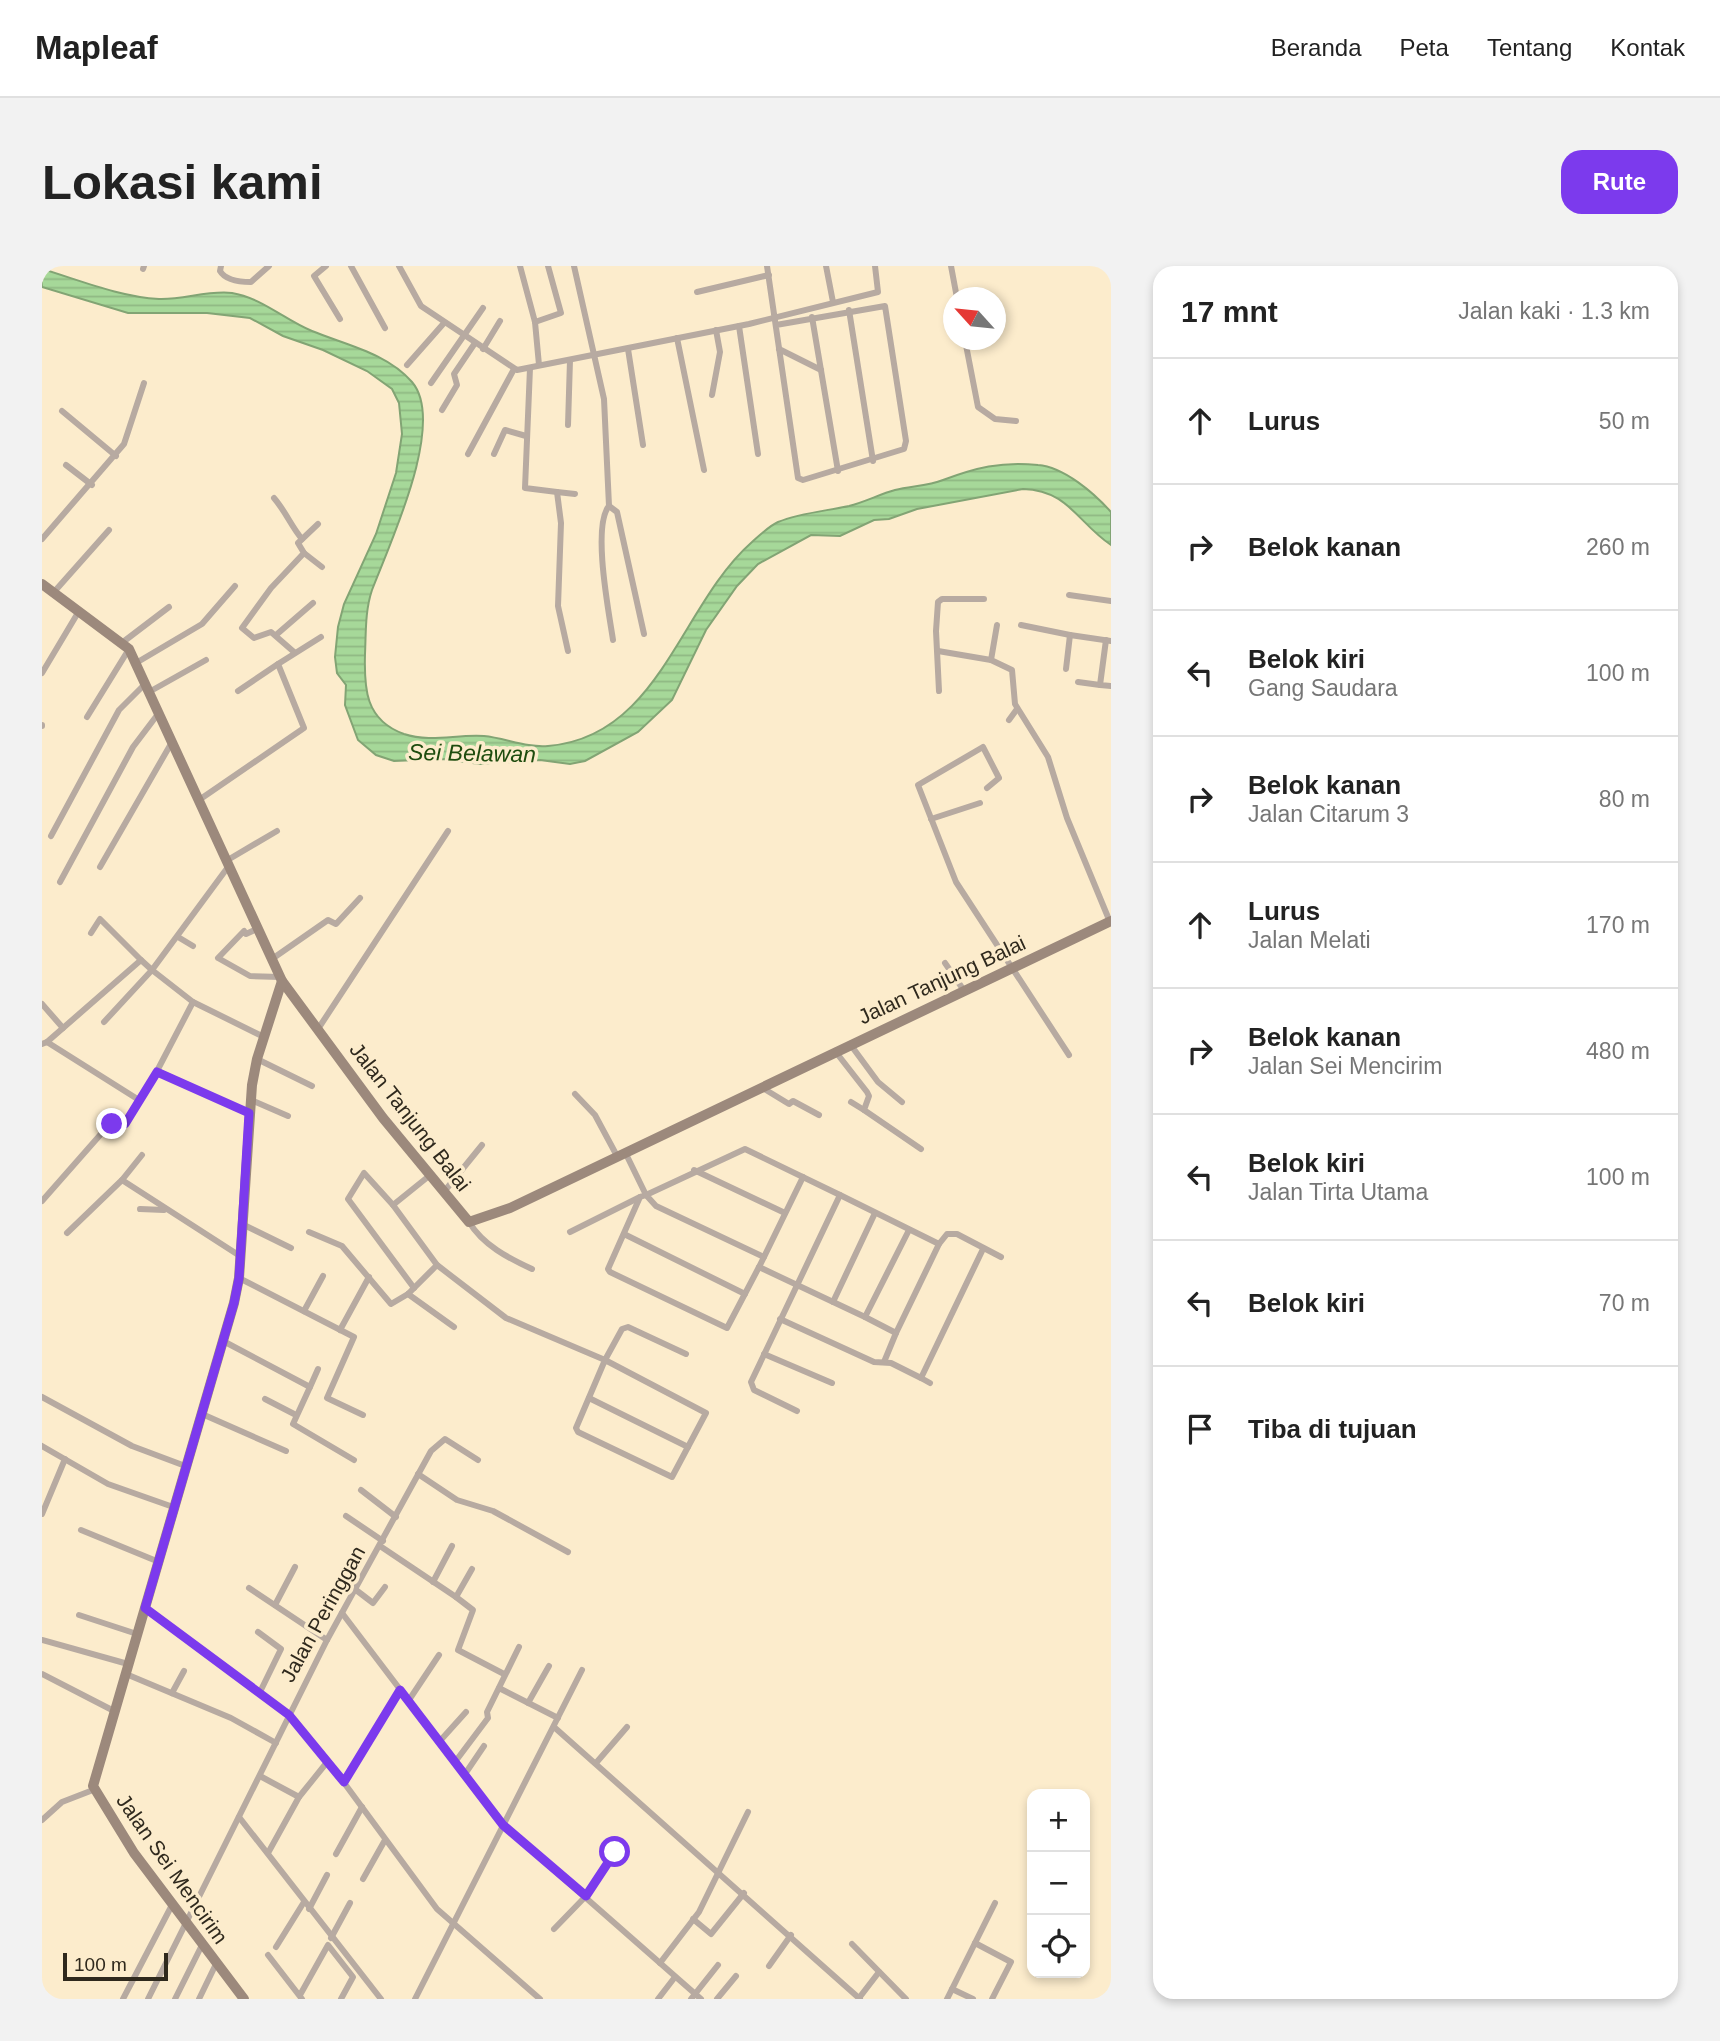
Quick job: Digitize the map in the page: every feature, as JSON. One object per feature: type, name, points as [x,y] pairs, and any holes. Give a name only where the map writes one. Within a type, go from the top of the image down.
[{"type":"street","points":[[221,266],[220,271],[224,277],[251,282],[269,266]]},
{"type":"street","points":[[326,266],[314,276],[340,319]]},
{"type":"street","points":[[351,266],[385,328]]},
{"type":"street","points":[[400,266],[421,306],[514,369],[597,356],[716,330],[775,321],[812,317],[882,305],[887,309],[905,447],[873,461],[838,471],[803,480],[797,477],[775,321],[769,275],[767,266]]},
{"type":"street","points":[[520,266],[535,322],[539,365]]},
{"type":"street","points":[[535,322],[561,313],[548,266]]},
{"type":"street","points":[[574,266],[597,356],[604,399],[609,506],[603,514],[603,552],[613,640]]},
{"type":"street","points":[[826,266],[833,302]]},
{"type":"street","points":[[775,321],[833,302],[878,292],[876,266]]},
{"type":"street","points":[[951,266],[955,287]]},
{"type":"street","points":[[697,292],[769,275]]},
{"type":"street","points":[[431,383],[483,308]]},
{"type":"street","points":[[849,310],[873,461]]},
{"type":"street","points":[[812,317],[838,471]]},
{"type":"street","points":[[483,349],[500,321]]},
{"type":"street","points":[[407,365],[444,323]]},
{"type":"street","points":[[739,326],[758,454]]},
{"type":"street","points":[[712,395],[720,352],[716,330]]},
{"type":"street","points":[[677,338],[704,470]]},
{"type":"street","points":[[442,410],[457,385],[454,374],[475,343]]},
{"type":"street","points":[[779,348],[821,370]]},
{"type":"street","points":[[628,349],[643,445]]},
{"type":"street","points":[[967,350],[978,407],[995,419],[1016,421]]},
{"type":"street","points":[[568,425],[570,360]]},
{"type":"street","points":[[530,368],[525,489],[575,494]]},
{"type":"street","points":[[468,454],[514,369]]},
{"type":"street","points":[[42,539],[92,485],[124,444],[144,383]]},
{"type":"street","points":[[62,411],[116,456]]},
{"type":"street","points":[[494,454],[505,430],[526,436]]},
{"type":"street","points":[[66,465],[92,485]]},
{"type":"street","points":[[557,492],[561,523],[558,606],[568,651]]},
{"type":"street","points":[[274,498],[291,518],[293,528],[302,539]]},
{"type":"street","points":[[609,506],[617,512],[643,634]]},
{"type":"street","points":[[318,523],[298,544],[304,553],[322,567]]},
{"type":"street","points":[[54,592],[109,530]]},
{"type":"street","points":[[294,652],[276,635],[269,632],[254,638],[242,628],[271,588],[304,553]]},
{"type":"street","name":"Jalan Tanjung Balai","points":[[42,584],[126,646],[281,979],[429,1176],[469,1222],[510,1208],[1110,921]]},
{"type":"street","points":[[136,663],[202,624],[235,586]]},
{"type":"street","points":[[1069,595],[1111,601]]},
{"type":"street","points":[[939,691],[938,602],[942,599],[984,599]]},
{"type":"street","points":[[276,635],[313,603]]},
{"type":"street","points":[[87,717],[126,646],[169,607]]},
{"type":"street","points":[[42,673],[79,611]]},
{"type":"street","points":[[991,660],[997,625]]},
{"type":"street","points":[[1021,625],[1025,629],[1108,640],[1100,685]]},
{"type":"street","points":[[1066,669],[1070,635]]},
{"type":"street","points":[[238,691],[294,652],[321,637]]},
{"type":"street","points":[[938,651],[991,660],[1012,670],[1017,709],[1048,757],[1067,818],[1110,921]]},
{"type":"street","points":[[51,836],[119,710],[147,687],[206,660]]},
{"type":"street","points":[[199,800],[304,728],[278,664]]},
{"type":"street","points":[[1078,682],[1111,686]]},
{"type":"street","points":[[1009,720],[1017,709]]},
{"type":"street","points":[[60,882],[133,747],[158,714]]},
{"type":"street","points":[[100,867],[172,743]]},
{"type":"street","points":[[986,788],[999,778],[982,747],[918,785],[956,882],[1069,1055]]},
{"type":"street","points":[[931,819],[980,803]]},
{"type":"street","points":[[104,1022],[178,937],[227,864],[277,831]]},
{"type":"street","points":[[318,1029],[448,831]]},
{"type":"street","points":[[272,959],[328,920],[336,924],[360,898]]},
{"type":"street","points":[[90,933],[100,919],[152,970],[192,1002],[264,1037]]},
{"type":"street","points":[[259,928],[246,934],[244,931],[218,958],[250,976],[281,979]]},
{"type":"street","points":[[178,937],[193,946]]},
{"type":"street","points":[[139,1100],[44,1043],[141,960]]},
{"type":"street","points":[[945,963],[965,992]]},
{"type":"street","name":"Jalan Sei Mencirim","points":[[244,1999],[185,1923],[93,1790],[114,1711],[225,1342],[239,1278],[249,1113],[257,1059],[281,979]]},
{"type":"street","points":[[42,1201],[108,1126],[125,1124],[157,1072],[192,1002]]},
{"type":"street","points":[[42,1004],[63,1028]]},
{"type":"street","points":[[850,1044],[878,1082],[902,1102]]},
{"type":"street","points":[[835,1051],[869,1096],[864,1110]]},
{"type":"street","points":[[257,1059],[312,1086]]},
{"type":"street","points":[[157,1072],[249,1113]]},
{"type":"street","points":[[761,1087],[789,1104],[793,1101],[819,1115]]},
{"type":"street","points":[[575,1094],[594,1115],[621,1154],[643,1196],[656,1206],[764,1257]]},
{"type":"street","points":[[251,1100],[288,1116]]},
{"type":"street","points":[[851,1102],[921,1149]]},
{"type":"street","points":[[443,1193],[482,1145]]},
{"type":"street","points":[[570,1232],[694,1170],[745,1149],[939,1244]]},
{"type":"street","points":[[67,1233],[122,1180],[142,1155]]},
{"type":"street","points":[[694,1170],[785,1213]]},
{"type":"street","points":[[414,1288],[348,1199],[362,1174],[367,1173],[437,1265],[506,1318],[605,1360],[705,1410],[671,1477],[576,1428],[605,1360],[625,1327],[686,1354]]},
{"type":"street","points":[[393,1205],[429,1176]]},
{"type":"street","points":[[643,1196],[608,1269],[611,1273],[726,1328],[746,1294],[803,1177]]},
{"type":"street","points":[[122,1180],[240,1256]]},
{"type":"street","points":[[797,1410],[752,1387],[764,1353],[796,1283],[840,1195]]},
{"type":"street","points":[[140,1209],[166,1210]]},
{"type":"street","points":[[833,1302],[875,1213]]},
{"type":"street","points":[[469,1222],[476,1233],[498,1252],[532,1269]]},
{"type":"street","points":[[242,1224],[291,1248]]},
{"type":"street","points":[[865,1317],[909,1230]]},
{"type":"street","points":[[309,1232],[342,1247],[391,1304],[408,1294],[437,1265]]},
{"type":"street","points":[[884,1362],[939,1244],[952,1233],[1001,1257]]},
{"type":"street","points":[[624,1234],[746,1294]]},
{"type":"street","points":[[921,1378],[983,1249]]},
{"type":"street","points":[[759,1267],[896,1333]]},
{"type":"street","points":[[304,1311],[323,1276]]},
{"type":"street","points":[[340,1330],[369,1277]]},
{"type":"street","points":[[239,1278],[355,1338],[327,1398],[363,1415]]},
{"type":"street","points":[[408,1294],[454,1327]]},
{"type":"street","points":[[780,1319],[874,1362],[891,1363],[930,1383]]},
{"type":"street","points":[[225,1342],[310,1387]]},
{"type":"street","points":[[764,1353],[832,1383]]},
{"type":"street","points":[[318,1369],[293,1424],[354,1460]]},
{"type":"street","points":[[42,1397],[132,1446],[188,1467]]},
{"type":"street","points":[[589,1398],[688,1447]]},
{"type":"street","points":[[265,1399],[296,1415]]},
{"type":"street","points":[[202,1414],[286,1451]]},
{"type":"street","name":"Jalan Peringgan","points":[[148,1999],[327,1640],[431,1451],[445,1439],[478,1460]]},
{"type":"street","points":[[42,1446],[108,1484],[176,1508]]},
{"type":"street","points":[[42,1514],[65,1459]]},
{"type":"street","points":[[418,1474],[457,1500],[493,1511],[568,1552]]},
{"type":"street","points":[[360,1490],[396,1517]]},
{"type":"street","points":[[346,1516],[472,1610],[458,1650],[505,1674]]},
{"type":"street","points":[[81,1530],[159,1562]]},
{"type":"street","points":[[433,1582],[452,1546]]},
{"type":"street","points":[[275,1605],[295,1567]]},
{"type":"street","points":[[456,1597],[472,1569]]},
{"type":"street","points":[[356,1590],[373,1603],[386,1587]]},
{"type":"street","points":[[249,1588],[327,1640]]},
{"type":"street","points":[[145,1608],[289,1715],[328,1761],[437,1909],[540,1999]]},
{"type":"street","points":[[342,1614],[503,1825],[586,1896],[696,1997],[718,1965]]},
{"type":"street","points":[[79,1615],[137,1634]]},
{"type":"street","points":[[258,1632],[281,1649],[260,1692]]},
{"type":"street","points":[[42,1640],[127,1669],[276,1743]]},
{"type":"street","points":[[455,1762],[488,1718],[487,1712],[519,1647]]},
{"type":"street","points":[[409,1700],[439,1655]]},
{"type":"street","points":[[528,1703],[548,1666]]},
{"type":"street","points":[[415,1999],[582,1670]]},
{"type":"street","points":[[172,1693],[184,1671]]},
{"type":"street","points":[[42,1674],[114,1711]]},
{"type":"street","points":[[499,1688],[558,1718]]},
{"type":"street","points":[[344,1782],[400,1690]]},
{"type":"street","points":[[439,1742],[466,1712]]},
{"type":"street","points":[[554,1727],[860,1998],[879,1972]]},
{"type":"street","points":[[596,1763],[627,1727]]},
{"type":"street","points":[[465,1774],[484,1746]]},
{"type":"street","points":[[268,1853],[299,1797],[328,1761]]},
{"type":"street","points":[[260,1776],[299,1797]]},
{"type":"street","points":[[42,1820],[62,1802],[93,1790]]},
{"type":"street","points":[[336,1854],[362,1807]]},
{"type":"street","points":[[660,1963],[693,1919],[748,1812]]},
{"type":"street","points":[[239,1817],[381,1999]]},
{"type":"street","points":[[363,1880],[384,1840]]},
{"type":"street","points":[[554,1929],[586,1896],[621,1845]]},
{"type":"street","points":[[309,1909],[327,1875]]},
{"type":"street","points":[[693,1919],[711,1934],[744,1893]]},
{"type":"street","points":[[276,1947],[304,1902]]},
{"type":"street","points":[[331,1938],[350,1903]]},
{"type":"street","points":[[947,1999],[995,1903]]},
{"type":"street","points":[[123,1999],[172,1905]]},
{"type":"street","points":[[769,1966],[790,1935]]},
{"type":"street","points":[[975,1943],[1011,1962],[992,1999]]},
{"type":"street","points":[[852,1944],[906,1999]]},
{"type":"street","points":[[175,1999],[202,1945]]},
{"type":"street","points":[[268,1955],[301,1997],[328,1945],[353,1977],[341,1999]]},
{"type":"street","points":[[199,1999],[216,1964]]},
{"type":"street","points":[[717,1999],[736,1976]]},
{"type":"street","points":[[658,1999],[675,1977]]},
{"type":"street","points":[[952,1989],[973,1999]]},
{"type":"water","name":"Sei Belawan","points":[[42,269],[115,292],[144,298],[168,299],[223,292],[243,296],[312,331],[378,357],[402,372],[412,382],[421,401],[423,425],[419,454],[412,484],[370,598],[366,622],[365,679],[374,712],[391,728],[414,737],[484,736],[548,746],[586,737],[617,719],[643,694],[727,568],[765,531],[795,516],[849,506],[895,490],[931,484],[989,466],[1038,465],[1068,476],[1087,489],[1111,512],[1111,545],[1062,501],[1038,491],[1023,489],[874,520],[840,536],[811,535],[758,564],[737,586],[706,630],[672,700],[638,732],[585,761],[570,764],[540,760],[480,764],[442,759],[394,761],[376,755],[358,740],[345,705],[346,685],[337,673],[335,657],[344,604],[376,534],[396,473],[402,434],[399,403],[392,389],[367,371],[323,350],[283,336],[250,318],[207,313],[128,313],[42,287]]},
{"type":"route","points":[[112,1124],[125,1124],[157,1072],[249,1113],[239,1278],[234,1303],[225,1342],[145,1608],[289,1715],[344,1782],[400,1690],[503,1825],[586,1896],[615,1852]]}]
